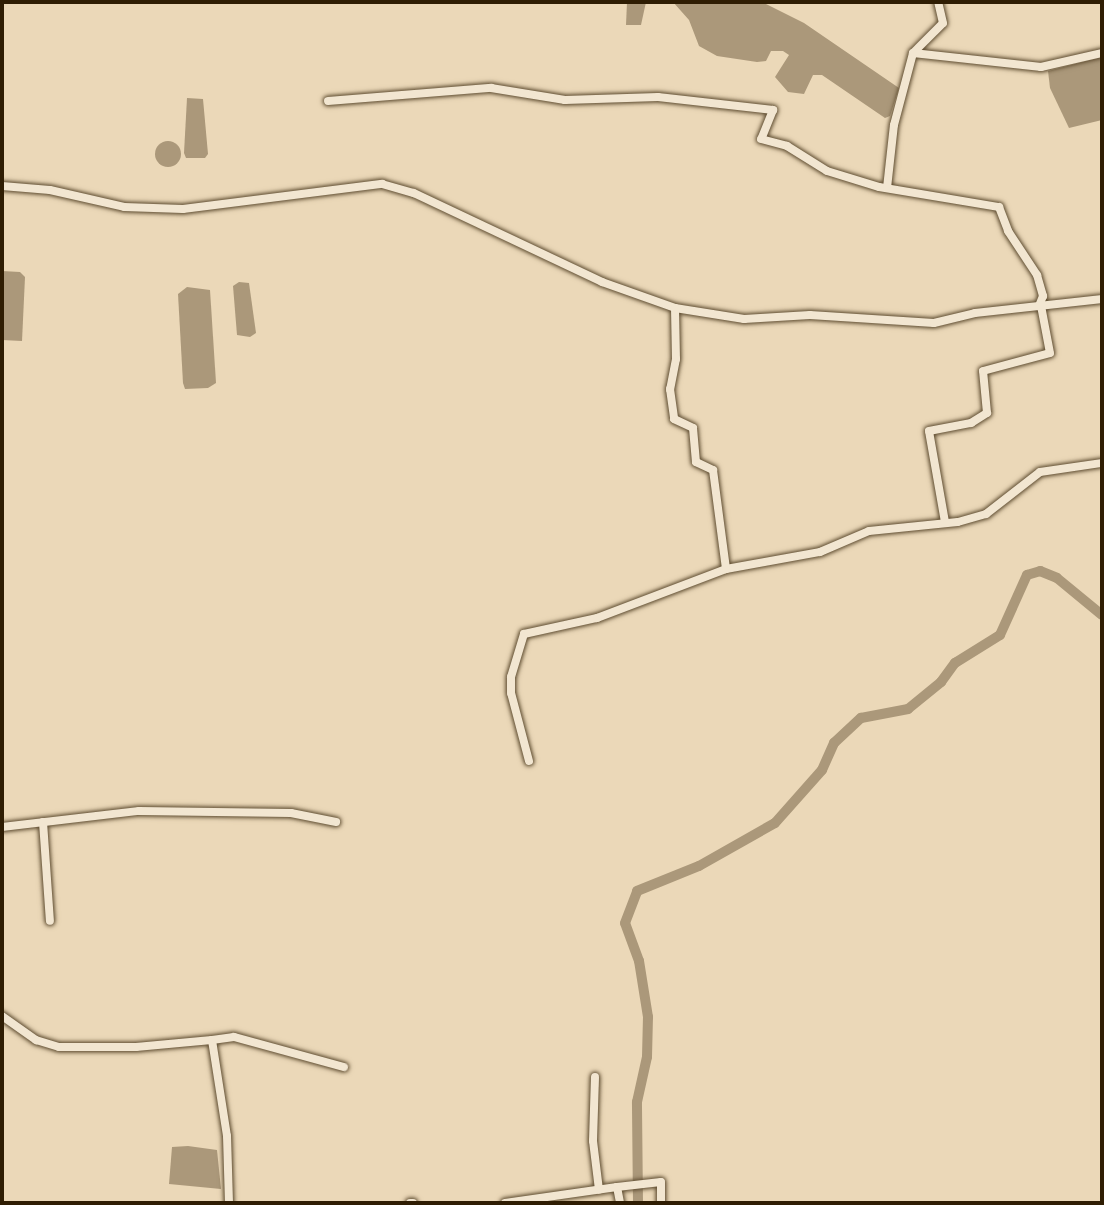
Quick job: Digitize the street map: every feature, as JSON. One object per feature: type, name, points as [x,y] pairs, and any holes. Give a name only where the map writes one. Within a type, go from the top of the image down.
[{"type":"street","points":[[887,188],[894,125],[913,53],[943,23],[938,2]]},
{"type":"street","points":[[913,53],[1041,67],[1102,53]]},
{"type":"street","points":[[328,101],[461,88],[565,100],[658,97],[773,110],[761,139],[786,146],[845,178],[999,207],[1008,232],[1037,275],[1043,296],[1040,306],[1050,353],[983,371],[987,412],[971,423],[929,430],[945,522]]},
{"type":"street","points":[[2,186],[50,190],[124,207],[183,209],[382,184],[414,193],[602,282],[675,308],[744,318],[810,315],[919,324],[1102,299]]},
{"type":"street","points":[[675,308],[676,359],[670,389],[674,419],[693,428],[696,462],[713,470],[726,569]]},
{"type":"street","points":[[528,761],[511,694],[510,677],[524,634],[608,614],[726,569],[820,552],[888,526],[945,522],[986,514],[1052,467],[1102,463]]},
{"type":"street","points":[[2,827],[139,811],[291,813],[336,821]]},
{"type":"street","points":[[43,822],[50,920]]},
{"type":"street","points":[[2,1016],[36,1040],[59,1047],[136,1047],[234,1037],[344,1067]]},
{"type":"street","points":[[212,1040],[227,1136],[229,1203]]},
{"type":"street","points":[[595,1077],[593,1141],[598,1191]]},
{"type":"street","points":[[505,1203],[648,1182],[661,1182],[661,1203]]},
{"type":"street","points":[[617,1187],[620,1203]]},
{"type":"shaded area","points":[[627,2],[646,2],[641,25],[626,25]]},
{"type":"shaded area","points":[[673,2],[762,2],[804,23],[899,88],[890,116],[885,118],[822,75],[813,75],[804,94],[788,92],[775,77],[789,55],[783,51],[771,51],[766,61],[757,62],[717,56],[699,46],[689,20]]},
{"type":"shaded area","points":[[1102,57],[1102,120],[1069,128],[1050,88],[1048,71]]},
{"type":"shaded area","points":[[187,98],[203,99],[208,154],[205,158],[186,158],[184,153]]},
{"type":"shaded area","points":[[168,141],[177,145],[181,154],[177,163],[168,167],[159,163],[155,154],[159,145]]},
{"type":"shaded area","points":[[2,271],[20,272],[25,277],[22,341],[2,340]]},
{"type":"shaded area","points":[[239,282],[249,283],[256,333],[250,337],[237,335],[233,286]]},
{"type":"shaded area","points":[[187,287],[210,290],[216,383],[208,388],[185,389],[183,383],[178,294]]},
{"type":"shaded area","points":[[172,1147],[217,1150],[221,1189],[169,1184]]},
{"type":"waterway","points":[[638,1203],[637,1102],[647,1057],[648,1017],[639,961],[625,923],[637,891],[699,866],[775,823],[822,770],[834,743],[861,718],[908,709],[941,682],[955,663],[1000,635],[1027,575],[1040,571],[1057,578],[1102,615]]}]
